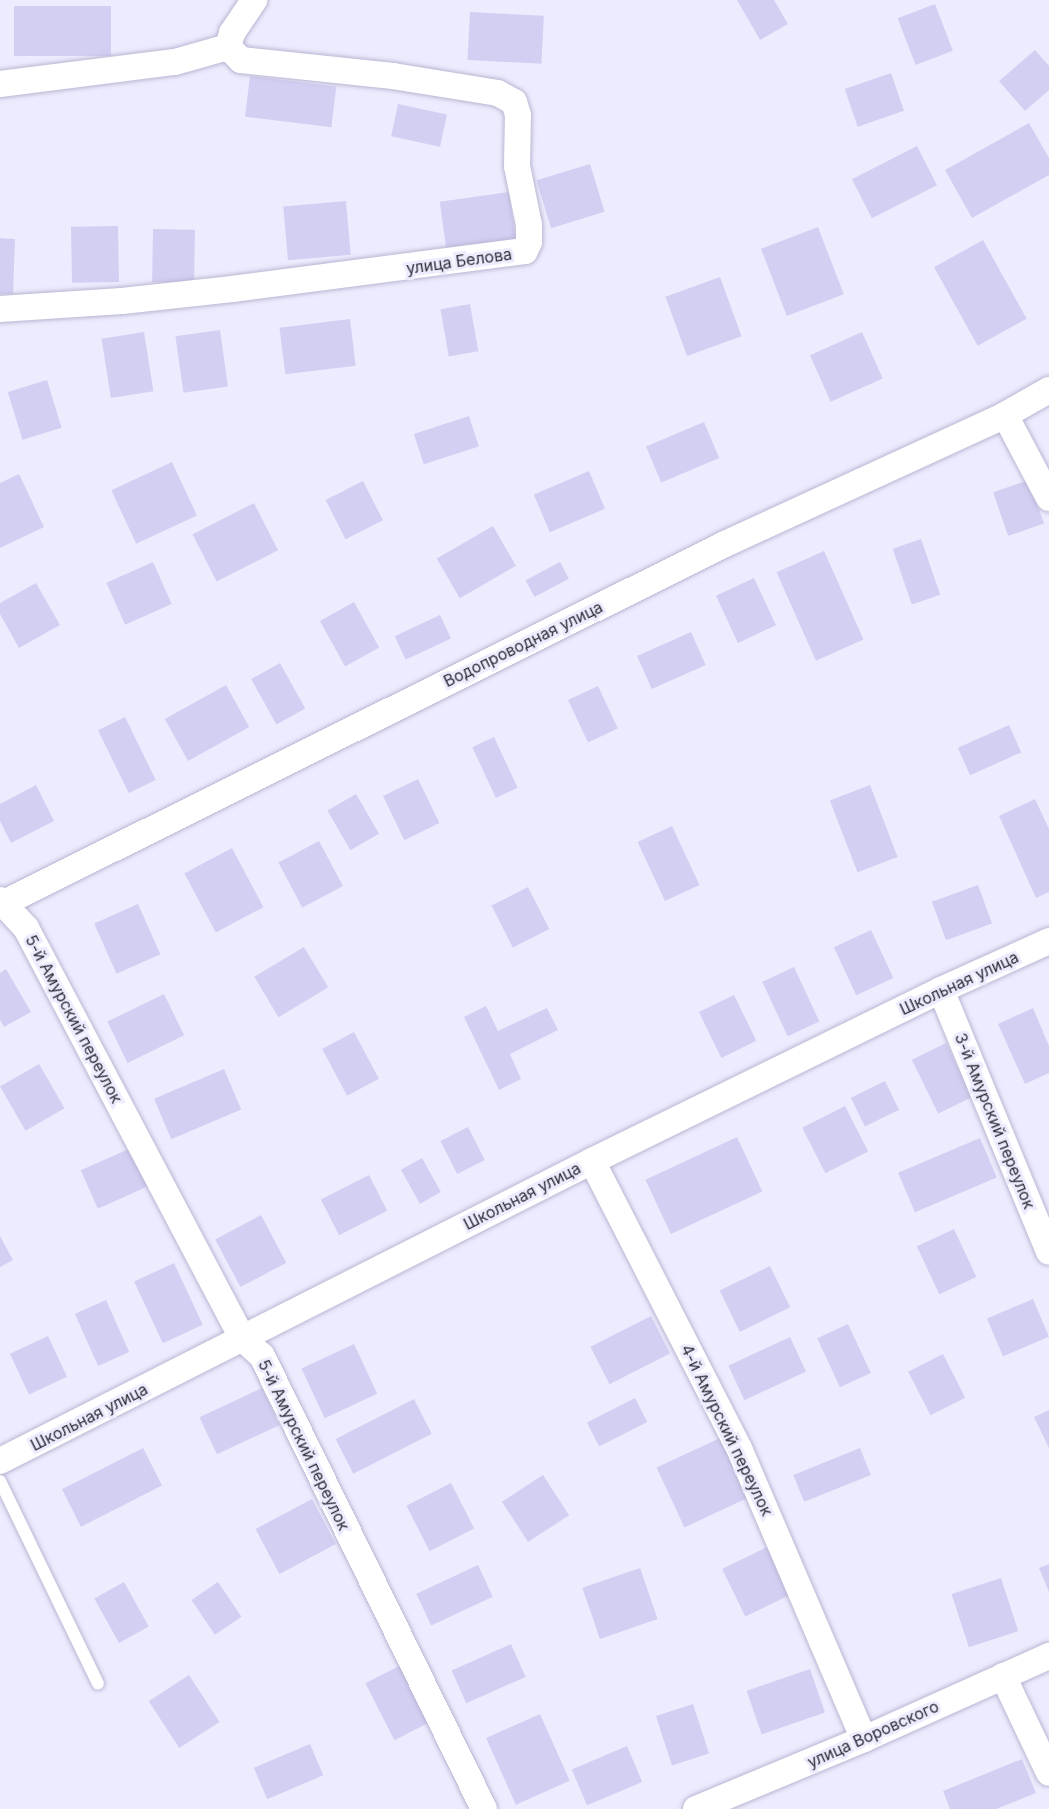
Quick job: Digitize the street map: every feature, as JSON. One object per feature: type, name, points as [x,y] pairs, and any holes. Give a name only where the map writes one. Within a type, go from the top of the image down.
[{"type":"street","points":[[0,84],[175,62],[228,47],[232,33],[254,0]]},
{"type":"street","name":"улица Белова","points":[[0,309],[122,301],[232,289],[525,251],[529,242],[529,225],[517,166],[518,115],[514,102],[498,93],[416,80],[241,60],[228,47]]},
{"type":"street","name":"Водопроводная улица","points":[[1,902],[723,544],[1005,415],[1049,390]]},
{"type":"street","points":[[1005,415],[1049,498]]},
{"type":"street","name":"5-й Амурский переулок","points":[[1,902],[26,928],[243,1339],[262,1356],[484,1809]]},
{"type":"street","name":"Школьная улица","points":[[0,1461],[592,1161],[941,990],[1049,941]]},
{"type":"street","name":"3-й Амурский переулок","points":[[941,990],[1049,1252]]},
{"type":"street","name":"4-й Амурский переулок","points":[[592,1161],[739,1448],[864,1739]]},
{"type":"street","name":"улица Воровского","points":[[696,1809],[864,1739],[1049,1656]]},
{"type":"street","points":[[1003,1676],[1049,1773]]},
{"type":"lane","points":[[0,1480],[98,1684]]},
{"type":"building","points":[[737,0],[774,0],[788,24],[760,40]]},
{"type":"building","points":[[935,4],[953,51],[916,65],[898,18]]},
{"type":"building","points":[[14,6],[111,6],[111,56],[14,56]]},
{"type":"building","points":[[470,12],[544,16],[541,64],[467,60]]},
{"type":"building","points":[[1035,50],[1049,66],[1049,90],[1025,111],[999,81]]},
{"type":"building","points":[[891,73],[904,111],[858,127],[845,89]]},
{"type":"building","points":[[250,76],[336,87],[331,127],[245,117]]},
{"type":"building","points":[[398,104],[447,114],[440,147],[391,136]]},
{"type":"building","points":[[1029,123],[1049,158],[1049,175],[972,218],[945,170]]},
{"type":"building","points":[[917,146],[937,185],[872,218],[852,179]]},
{"type":"building","points":[[590,164],[605,212],[551,228],[536,180]]},
{"type":"building","points":[[509,192],[516,241],[447,250],[440,202]]},
{"type":"building","points":[[346,201],[351,255],[288,260],[283,206]]},
{"type":"building","points":[[118,226],[119,282],[72,283],[71,227]]},
{"type":"building","points":[[818,227],[844,294],[787,316],[761,249]]},
{"type":"building","points":[[153,229],[195,230],[194,283],[152,282]]},
{"type":"building","points":[[0,238],[15,239],[13,294],[0,294]]},
{"type":"building","points":[[983,240],[1027,319],[978,346],[934,267]]},
{"type":"building","points":[[720,277],[742,336],[687,356],[665,297]]},
{"type":"building","points":[[470,304],[478,351],[449,356],[440,309]]},
{"type":"building","points":[[350,319],[356,366],[285,374],[280,328]]},
{"type":"building","points":[[220,330],[228,386],[183,393],[175,336]]},
{"type":"building","points":[[144,332],[153,391],[111,398],[102,339]]},
{"type":"building","points":[[862,332],[883,379],[831,402],[810,355]]},
{"type":"building","points":[[47,380],[62,428],[22,440],[8,392]]},
{"type":"building","points":[[469,416],[479,446],[424,464],[414,434]]},
{"type":"building","points":[[704,422],[719,458],[661,483],[646,447]]},
{"type":"building","points":[[172,462],[197,515],[136,544],[111,490]]},
{"type":"building","points":[[589,471],[605,509],[550,532],[534,494]]},
{"type":"building","points":[[19,474],[44,527],[0,548],[0,483]]},
{"type":"building","points":[[1029,480],[1044,523],[1008,536],[993,492]]},
{"type":"building","points":[[363,481],[383,520],[346,539],[326,500]]},
{"type":"building","points":[[254,503],[278,550],[217,582],[193,534]]},
{"type":"building","points":[[493,526],[516,566],[460,598],[437,558]]},
{"type":"building","points":[[921,539],[940,595],[912,605],[893,549]]},
{"type":"building","points":[[824,551],[863,640],[816,661],[776,572]]},
{"type":"building","points":[[153,562],[172,604],[125,625],[106,583]]},
{"type":"building","points":[[560,562],[569,579],[534,597],[526,580]]},
{"type":"building","points":[[754,578],[776,625],[738,643],[716,596]]},
{"type":"building","points":[[36,583],[60,625],[19,648],[0,614],[0,603]]},
{"type":"building","points":[[354,602],[379,647],[345,666],[320,621]]},
{"type":"building","points":[[440,615],[451,639],[406,660],[395,636]]},
{"type":"building","points":[[691,632],[706,665],[652,689],[637,656]]},
{"type":"building","points":[[280,663],[305,708],[276,724],[251,679]]},
{"type":"building","points":[[226,685],[249,727],[188,761],[165,719]]},
{"type":"building","points":[[598,686],[618,729],[588,743],[568,700]]},
{"type":"building","points":[[125,717],[156,780],[129,793],[98,730]]},
{"type":"building","points":[[1009,725],[1021,752],[970,775],[958,748]]},
{"type":"building","points":[[494,737],[518,788],[496,798],[472,747]]},
{"type":"building","points":[[418,779],[439,823],[404,840],[383,796]]},
{"type":"building","points":[[36,785],[54,821],[11,843],[0,821],[0,804]]},
{"type":"building","points":[[870,785],[898,857],[857,872],[830,800]]},
{"type":"building","points":[[356,794],[379,834],[350,850],[327,810]]},
{"type":"building","points":[[1035,799],[1049,829],[1049,892],[1036,898],[999,816]]},
{"type":"building","points":[[672,826],[699,885],[665,901],[638,842]]},
{"type":"building","points":[[319,841],[343,886],[302,908],[278,863]]},
{"type":"building","points":[[232,848],[263,907],[216,933],[184,873]]},
{"type":"building","points":[[978,885],[992,924],[946,940],[932,902]]},
{"type":"building","points":[[528,887],[549,929],[513,947],[491,906]]},
{"type":"building","points":[[138,904],[160,954],[117,974],[94,924]]},
{"type":"building","points":[[871,930],[893,978],[856,995],[834,947]]},
{"type":"building","points":[[304,947],[328,987],[278,1017],[254,977]]},
{"type":"building","points":[[794,967],[819,1021],[788,1036],[762,982]]},
{"type":"building","points":[[6,969],[31,1012],[4,1027],[0,1020],[0,973]]},
{"type":"building","points":[[164,994],[184,1035],[128,1063],[107,1022]]},
{"type":"building","points":[[734,995],[756,1041],[721,1058],[699,1012]]},
{"type":"building","points":[[486,1006],[498,1031],[547,1008],[558,1030],[510,1054],[521,1079],[499,1090],[464,1017]]},
{"type":"building","points":[[1033,1008],[1049,1046],[1049,1073],[1025,1084],[998,1024]]},
{"type":"building","points":[[354,1032],[379,1079],[347,1096],[322,1049]]},
{"type":"building","points":[[946,1043],[972,1097],[938,1114],[912,1060]]},
{"type":"building","points":[[39,1064],[64,1108],[26,1131],[0,1086]]},
{"type":"building","points":[[224,1069],[241,1110],[171,1139],[154,1099]]},
{"type":"building","points":[[885,1081],[899,1110],[865,1126],[851,1098]]},
{"type":"building","points":[[845,1106],[868,1151],[825,1173],[802,1128]]},
{"type":"building","points":[[468,1127],[485,1160],[457,1174],[440,1141]]},
{"type":"building","points":[[737,1137],[762,1191],[671,1234],[645,1180]]},
{"type":"building","points":[[980,1138],[997,1178],[915,1212],[898,1173]]},
{"type":"building","points":[[131,1148],[148,1186],[98,1209],[81,1170]]},
{"type":"building","points":[[422,1158],[441,1192],[420,1204],[401,1170]]},
{"type":"building","points":[[369,1175],[387,1211],[339,1235],[321,1200]]},
{"type":"building","points":[[261,1215],[286,1263],[240,1287],[215,1239]]},
{"type":"building","points":[[954,1229],[976,1277],[939,1294],[917,1246]]},
{"type":"building","points":[[0,1236],[13,1260],[0,1267]]},
{"type":"building","points":[[174,1263],[203,1325],[163,1343],[134,1282]]},
{"type":"building","points":[[770,1266],[790,1307],[740,1332],[720,1291]]},
{"type":"building","points":[[1033,1299],[1049,1337],[1003,1356],[987,1319]]},
{"type":"building","points":[[106,1300],[129,1352],[98,1366],[75,1314]]},
{"type":"building","points":[[651,1316],[670,1353],[609,1384],[590,1347]]},
{"type":"building","points":[[848,1324],[871,1373],[840,1387],[817,1338]]},
{"type":"building","points":[[48,1336],[67,1377],[29,1395],[10,1354]]},
{"type":"building","points":[[790,1337],[806,1371],[744,1400],[728,1366]]},
{"type":"building","points":[[354,1344],[377,1394],[325,1418],[301,1369]]},
{"type":"building","points":[[943,1354],[965,1398],[930,1415],[908,1372]]},
{"type":"building","points":[[262,1388],[279,1425],[217,1454],[199,1417]]},
{"type":"building","points":[[635,1398],[647,1422],[599,1447],[587,1423]]},
{"type":"building","points":[[414,1399],[432,1434],[353,1474],[336,1439]]},
{"type":"building","points":[[1049,1410],[1049,1448],[1034,1417]]},
{"type":"building","points":[[720,1438],[748,1498],[684,1527],[657,1468]]},
{"type":"building","points":[[143,1448],[162,1485],[81,1527],[62,1489]]},
{"type":"building","points":[[860,1448],[871,1475],[804,1502],[793,1475]]},
{"type":"building","points":[[543,1475],[569,1515],[528,1542],[502,1502]]},
{"type":"building","points":[[451,1483],[474,1528],[430,1551],[406,1506]]},
{"type":"building","points":[[312,1499],[336,1544],[279,1574],[255,1529]]},
{"type":"building","points":[[767,1547],[790,1595],[745,1617],[722,1569]]},
{"type":"building","points":[[1049,1564],[1049,1592],[1039,1568]]},
{"type":"building","points":[[478,1565],[493,1597],[431,1625],[416,1594]]},
{"type":"building","points":[[640,1568],[658,1619],[600,1639],[582,1588]]},
{"type":"building","points":[[1001,1578],[1018,1631],[969,1647],[952,1594]]},
{"type":"building","points":[[124,1582],[149,1627],[119,1643],[94,1598]]},
{"type":"building","points":[[218,1582],[241,1617],[215,1635],[191,1600]]},
{"type":"building","points":[[511,1644],[526,1677],[466,1703],[452,1670]]},
{"type":"building","points":[[401,1665],[430,1722],[394,1740],[365,1683]]},
{"type":"building","points":[[810,1669],[825,1712],[762,1734],[747,1691]]},
{"type":"building","points":[[189,1675],[219,1722],[179,1748],[149,1701]]},
{"type":"building","points":[[693,1704],[709,1753],[672,1766],[656,1716]]},
{"type":"building","points":[[540,1714],[570,1781],[516,1805],[486,1738]]},
{"type":"building","points":[[310,1744],[323,1775],[267,1799],[254,1768]]},
{"type":"building","points":[[627,1746],[642,1782],[587,1805],[572,1769]]},
{"type":"building","points":[[1022,1759],[1036,1793],[996,1809],[950,1809],[943,1791]]}]
